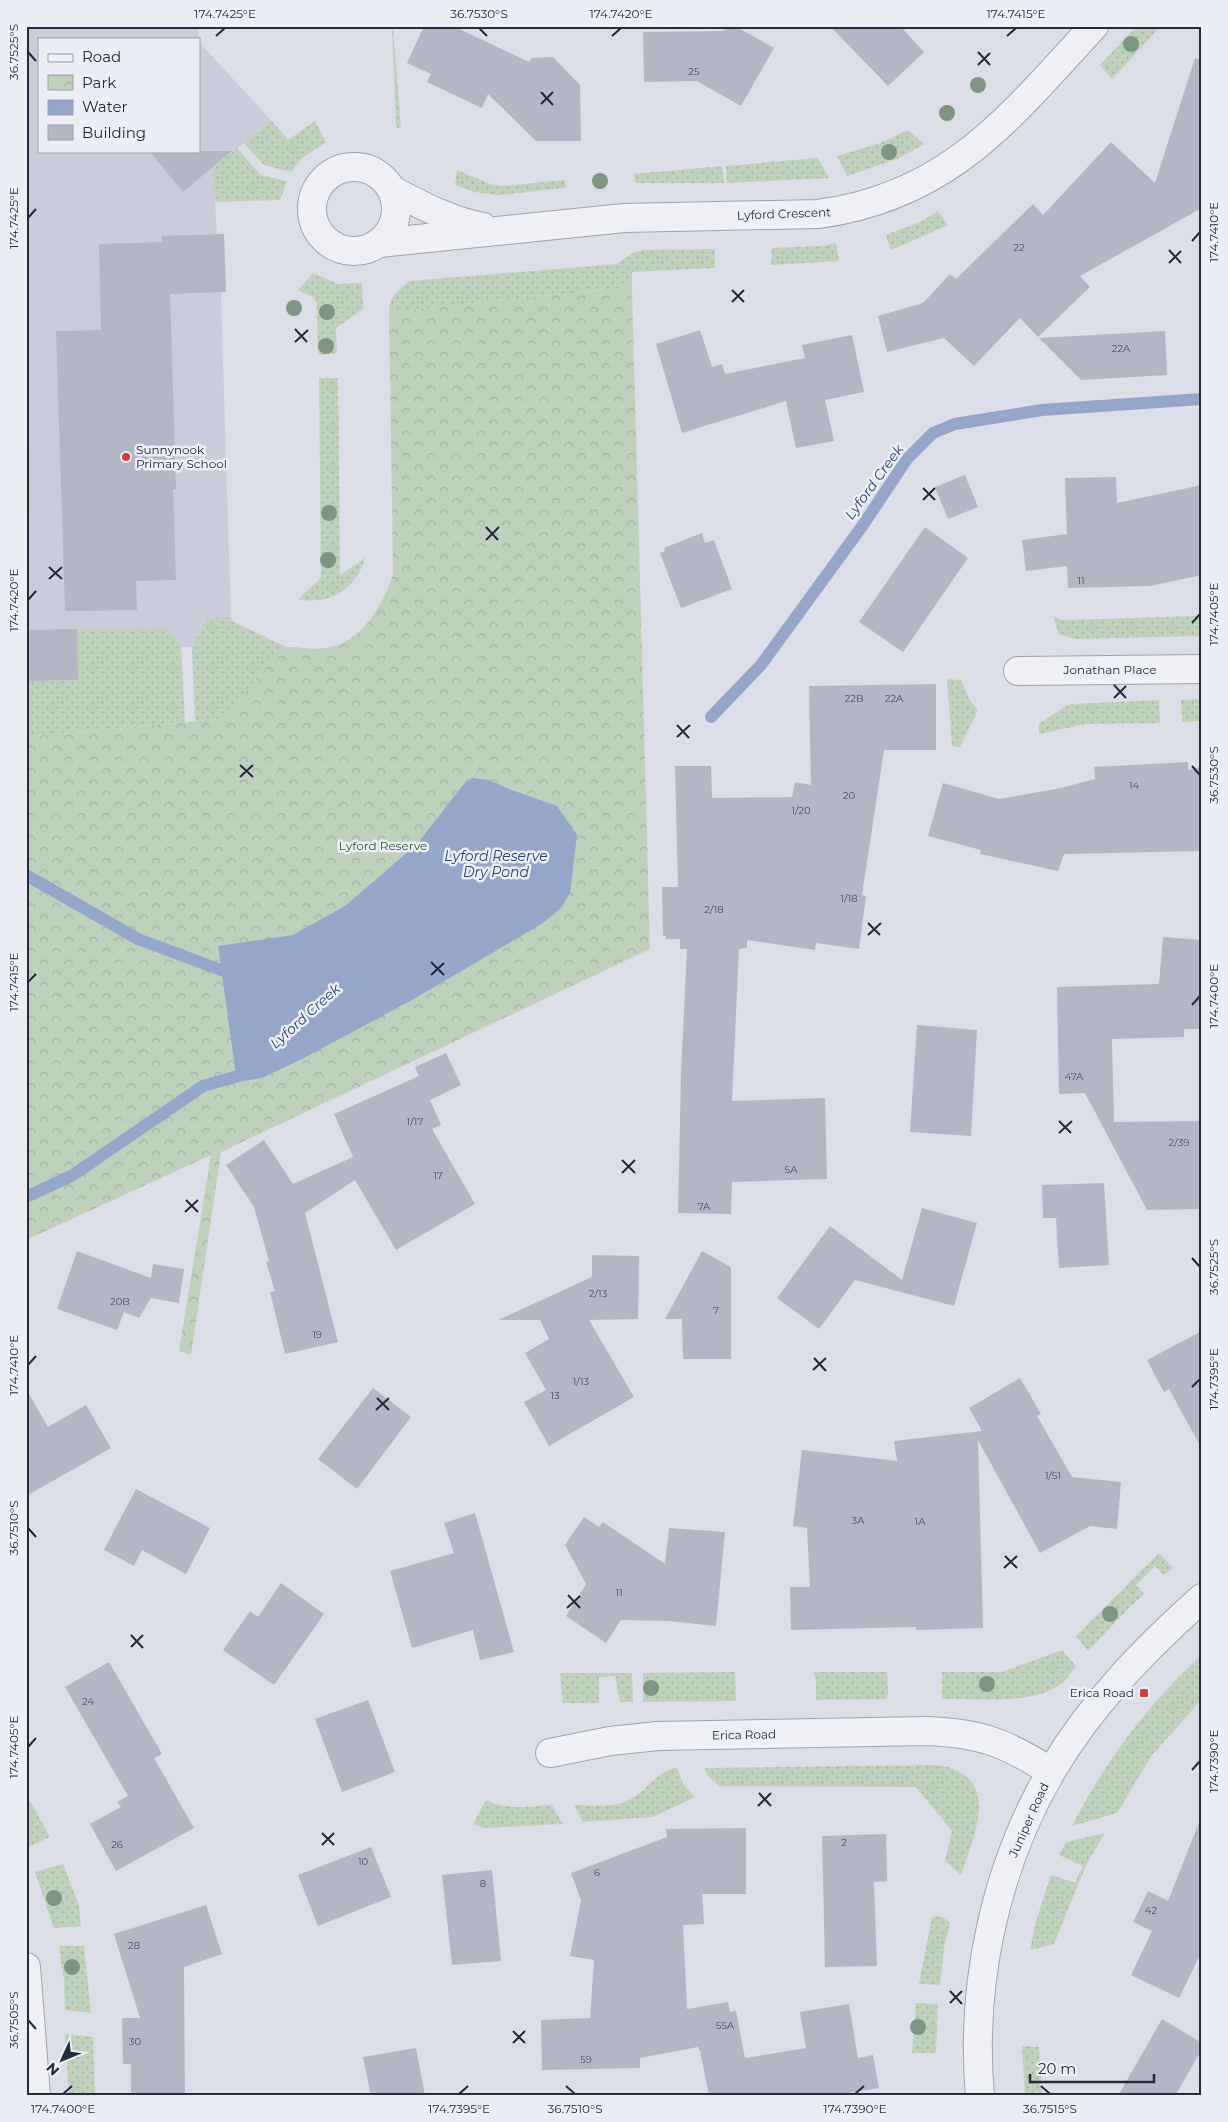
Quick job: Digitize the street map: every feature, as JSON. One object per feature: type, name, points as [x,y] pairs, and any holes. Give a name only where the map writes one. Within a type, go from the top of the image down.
[{"type":"street","name":"Lyford Crescent","points":[[499,230],[466,224],[431,210],[392,190],[384,179],[373,171],[361,167],[334,171],[316,190],[312,203],[312,218],[324,239],[345,251],[357,252],[380,244],[624,218],[818,214],[841,211],[883,200],[932,178],[1005,122],[1094,26]]},
{"type":"street","points":[[380,244],[394,225],[397,213],[392,190]]},
{"type":"street","name":"Jonathan Place","points":[[1018,671],[1202,669]]},
{"type":"street","name":"Juniper Road","points":[[980,2096],[978,2028],[980,1997],[992,1923],[1015,1847],[1051,1772],[1090,1715],[1136,1660],[1202,1598]]},
{"type":"street","name":"Erica Road","points":[[550,1753],[610,1741],[658,1736],[927,1730],[982,1737],[1011,1748],[1051,1772]]},
{"type":"street","points":[[26,1966],[36,2096]]},
{"type":"shaded area","name":"Sunnynook Primary School","points":[[26,26],[197,26],[199,38],[38,38],[38,152],[200,152],[200,43],[271,120],[213,169],[217,234],[224,234],[226,292],[221,292],[221,298],[231,617],[207,618],[192,647],[181,647],[168,628],[78,680],[26,681]]},
{"type":"green space","points":[[392,26],[401,128],[397,128],[396,125]]},
{"type":"green space","points":[[1137,26],[1161,26],[1112,79],[1100,65]]},
{"type":"green space","points":[[271,120],[288,140],[315,121],[326,142],[301,159],[291,172],[264,165],[244,143]]},
{"type":"green space","points":[[908,130],[924,144],[897,159],[847,176],[837,156],[880,143]]},
{"type":"green space","points":[[237,148],[261,175],[287,181],[280,200],[215,202],[213,169]]},
{"type":"green space","points":[[818,158],[829,178],[727,183],[726,166]]},
{"type":"green space","points":[[722,166],[724,183],[635,183],[634,174]]},
{"type":"green space","points":[[457,170],[493,185],[504,186],[565,180],[566,188],[498,195],[474,192],[455,185]]},
{"type":"green space","points":[[938,211],[948,225],[891,250],[886,235],[922,221]]},
{"type":"green space","points":[[836,243],[839,261],[771,265],[772,248],[822,246]]},
{"type":"green space","points":[[715,249],[715,268],[632,272],[632,287],[389,312],[393,298],[409,281],[617,264],[633,253],[643,250]]},
{"type":"green space","points":[[313,273],[338,284],[362,283],[363,309],[336,328],[337,353],[318,355],[317,303],[313,297],[298,290]]},
{"type":"green space","name":"Lyford Reserve","points":[[632,287],[650,949],[221,1152],[191,1355],[179,1351],[211,1155],[26,1240],[26,737],[220,719],[286,647],[320,649],[338,645],[350,639],[369,621],[383,598],[393,575],[389,312]]},
{"type":"green space","points":[[26,351],[32,513],[26,513]]},
{"type":"green space","points":[[319,378],[338,378],[340,575],[365,558],[355,578],[340,593],[321,600],[310,601],[298,599],[321,578]]},
{"type":"green space","points":[[1053,616],[1061,620],[1202,616],[1202,636],[1075,639],[1059,634]]},
{"type":"green space","points":[[231,617],[232,621],[286,647],[220,719],[195,721],[192,647],[207,618]]},
{"type":"green space","points":[[168,628],[181,647],[185,722],[26,737],[26,681],[78,680],[77,629]]},
{"type":"green space","points":[[947,679],[961,680],[970,701],[978,710],[960,747],[952,746]]},
{"type":"green space","points":[[1202,699],[1202,721],[1182,722],[1181,700]]},
{"type":"green space","points":[[1159,700],[1160,723],[1087,724],[1039,734],[1039,723],[1071,704]]},
{"type":"green space","points":[[1159,1553],[1173,1568],[1164,1575],[1155,1566],[1136,1585],[1144,1594],[1088,1651],[1076,1636]]},
{"type":"green space","points":[[1062,1650],[1076,1666],[1061,1684],[1049,1691],[1020,1698],[942,1699],[942,1672],[1002,1672]]},
{"type":"green space","points":[[1202,1655],[1202,1699],[1152,1755],[1117,1813],[1072,1826],[1113,1756],[1129,1734],[1164,1693]]},
{"type":"green space","points":[[735,1672],[736,1701],[643,1702],[643,1673]]},
{"type":"green space","points":[[813,1672],[887,1672],[888,1694],[886,1699],[816,1700],[816,1680]]},
{"type":"green space","points":[[560,1673],[632,1673],[633,1702],[620,1702],[615,1676],[599,1677],[599,1703],[563,1703]]},
{"type":"green space","points":[[939,1765],[959,1772],[971,1782],[978,1795],[977,1826],[961,1875],[945,1861],[952,1831],[916,1787],[719,1786],[708,1776],[704,1768]]},
{"type":"green space","points":[[673,1768],[677,1768],[683,1784],[695,1797],[653,1817],[583,1822],[574,1805],[606,1806],[625,1802],[638,1795],[660,1775]]},
{"type":"green space","points":[[26,1798],[32,1804],[50,1837],[26,1848]]},
{"type":"green space","points":[[486,1800],[501,1806],[510,1807],[552,1805],[563,1824],[484,1828],[473,1824]]},
{"type":"green space","points":[[1105,1833],[1086,1865],[1054,1944],[1030,1950],[1036,1921],[1051,1875],[1075,1883],[1083,1866],[1059,1855],[1066,1842]]},
{"type":"green space","points":[[63,1864],[79,1905],[81,1926],[54,1928],[35,1872]]},
{"type":"green space","points":[[936,1916],[950,1922],[944,1948],[940,1985],[919,1984],[932,1917]]},
{"type":"green space","points":[[59,1946],[84,1946],[91,2013],[65,2010],[64,1981]]},
{"type":"green space","points":[[916,2003],[938,2004],[936,2053],[912,2053]]},
{"type":"green space","points":[[65,2034],[93,2037],[95,2096],[69,2096]]},
{"type":"green space","points":[[1022,2046],[1039,2047],[1042,2096],[1025,2096]]},
{"type":"water","name":"Lyford Reserve Dry Pond","points":[[472,778],[489,780],[557,806],[577,835],[570,893],[561,908],[543,923],[412,1000],[300,1060],[262,1078],[237,1082],[218,946],[293,935],[345,906],[417,844],[463,785]]},
{"type":"building","points":[[424,26],[453,26],[529,62],[532,58],[553,57],[580,85],[581,141],[536,141],[488,94],[482,108],[427,82],[431,74],[407,63]]},
{"type":"building","points":[[726,26],[735,26],[774,48],[741,106],[697,81],[644,82],[643,32],[724,31]]},
{"type":"building","points":[[830,26],[900,26],[924,52],[888,86]]},
{"type":"building","points":[[1195,58],[1202,60],[1202,208],[1080,276],[1090,287],[1038,337],[1020,318],[974,366],[944,338],[887,352],[878,316],[923,303],[950,274],[956,279],[1033,204],[1043,215],[1111,142],[1155,183]]},
{"type":"building","points":[[232,151],[183,192],[150,152]]},
{"type":"building","points":[[224,234],[226,292],[170,294],[176,489],[173,489],[176,580],[136,581],[137,610],[65,611],[56,331],[101,330],[99,244],[162,242],[162,236]]},
{"type":"building","points":[[700,330],[712,367],[722,364],[725,374],[805,358],[802,345],[852,335],[864,392],[825,400],[834,441],[796,448],[786,401],[682,433],[656,344]]},
{"type":"building","points":[[1165,331],[1167,375],[1081,380],[1039,338]]},
{"type":"building","points":[[965,475],[978,507],[948,519],[935,487]]},
{"type":"building","points":[[1116,477],[1117,503],[1202,485],[1202,575],[1150,586],[1068,588],[1067,566],[1026,571],[1022,540],[1067,534],[1065,478]]},
{"type":"building","points":[[925,527],[968,558],[903,652],[859,622]]},
{"type":"building","points":[[702,533],[705,543],[714,540],[732,589],[681,608],[660,553],[665,551],[664,548]]},
{"type":"building","points":[[77,629],[78,680],[26,681],[26,630]]},
{"type":"building","points":[[936,684],[936,750],[884,750],[862,895],[866,896],[859,949],[816,943],[815,950],[747,940],[747,948],[739,949],[732,1101],[825,1098],[827,1179],[732,1182],[731,1214],[678,1213],[681,1074],[687,949],[680,949],[680,939],[666,939],[666,936],[663,936],[662,887],[678,887],[675,766],[711,766],[712,798],[792,797],[795,782],[811,785],[809,686]]},
{"type":"building","points":[[1188,762],[1188,770],[1202,767],[1202,851],[1064,854],[1058,871],[980,854],[981,850],[928,836],[943,783],[999,799],[1061,788],[1095,779],[1094,767]]},
{"type":"building","points":[[1163,937],[1202,940],[1202,1029],[1184,1029],[1184,1037],[1112,1039],[1114,1122],[1202,1121],[1202,1209],[1147,1210],[1085,1093],[1059,1094],[1057,987],[1159,984]]},
{"type":"building","points":[[917,1025],[977,1030],[971,1136],[910,1132]]},
{"type":"building","points":[[446,1053],[461,1085],[430,1100],[441,1125],[432,1129],[475,1204],[396,1250],[355,1180],[305,1213],[338,1342],[285,1354],[270,1292],[275,1291],[266,1262],[269,1261],[254,1207],[226,1165],[264,1140],[293,1184],[353,1157],[334,1114],[419,1076],[415,1067]]},
{"type":"building","points":[[1104,1183],[1109,1265],[1059,1268],[1056,1218],[1043,1218],[1042,1185]]},
{"type":"building","points":[[922,1208],[977,1223],[954,1306],[855,1280],[819,1329],[777,1298],[830,1226],[902,1280]]},
{"type":"building","points":[[77,1251],[151,1278],[153,1264],[184,1269],[179,1303],[151,1298],[139,1318],[124,1312],[117,1330],[57,1309]]},
{"type":"building","points":[[702,1251],[731,1267],[731,1359],[683,1359],[682,1319],[665,1319]]},
{"type":"building","points":[[592,1255],[639,1256],[638,1319],[589,1320],[634,1397],[549,1446],[524,1402],[546,1390],[525,1353],[549,1339],[540,1320],[498,1320],[592,1277]]},
{"type":"building","points":[[1202,1331],[1202,1449],[1169,1389],[1164,1392],[1147,1360]]},
{"type":"building","points":[[1020,1378],[1041,1414],[1037,1416],[1072,1477],[1121,1482],[1117,1529],[1090,1526],[1040,1553],[978,1440],[983,1628],[916,1630],[916,1627],[791,1630],[790,1587],[810,1587],[807,1528],[793,1526],[802,1450],[897,1461],[894,1441],[982,1431],[969,1408]]},
{"type":"building","points":[[373,1388],[411,1417],[357,1489],[318,1459]]},
{"type":"building","points":[[26,1389],[48,1427],[86,1405],[111,1448],[26,1496]]},
{"type":"building","points":[[136,1489],[210,1528],[186,1574],[142,1550],[134,1566],[104,1550]]},
{"type":"building","points":[[475,1513],[514,1652],[480,1660],[473,1630],[412,1648],[390,1571],[454,1553],[444,1523]]},
{"type":"building","points":[[584,1517],[599,1527],[603,1522],[665,1564],[669,1528],[725,1532],[716,1626],[668,1621],[621,1620],[606,1643],[566,1616],[586,1584],[565,1545]]},
{"type":"building","points":[[281,1583],[324,1614],[274,1685],[223,1650],[250,1611],[258,1617]]},
{"type":"building","points":[[109,1662],[162,1754],[154,1758],[194,1828],[116,1871],[90,1824],[121,1807],[117,1802],[128,1796],[65,1687]]},
{"type":"building","points":[[368,1700],[395,1772],[342,1792],[315,1719]]},
{"type":"building","points":[[1200,1820],[1202,1821],[1202,1951],[1179,1998],[1131,1975],[1152,1931],[1133,1922],[1148,1891],[1168,1901]]},
{"type":"building","points":[[746,1828],[746,1894],[702,1894],[704,1924],[683,1925],[687,2009],[728,2002],[730,2012],[736,2011],[745,2058],[806,2048],[800,2012],[849,2004],[858,2058],[873,2055],[879,2088],[829,2096],[709,2096],[698,2047],[640,2058],[640,2068],[542,2070],[541,2020],[590,2018],[594,1960],[570,1956],[581,1900],[571,1873],[667,1837],[666,1829]]},
{"type":"building","points":[[886,1834],[887,1881],[874,1882],[877,1966],[825,1967],[822,1836]]},
{"type":"building","points":[[371,1847],[391,1897],[318,1926],[298,1875]]},
{"type":"building","points":[[492,1870],[501,1961],[452,1965],[442,1875]]},
{"type":"building","points":[[206,1905],[222,1954],[184,1967],[185,2096],[131,2096],[131,2064],[123,2064],[122,2018],[140,2018],[114,1934]]},
{"type":"building","points":[[1162,2019],[1202,2043],[1202,2049],[1175,2096],[1118,2096]]},
{"type":"building","points":[[416,2048],[425,2096],[371,2096],[363,2057]]},
{"type":"waterway","name":"Lyford Creek","points":[[711,717],[761,665],[863,525],[907,459],[933,433],[955,424],[1042,410],[1202,399]]},
{"type":"waterway","points":[[26,875],[138,939],[221,970],[236,972]]},
{"type":"waterway","name":"Lyford Creek","points":[[26,1197],[73,1175],[203,1086],[252,1072]]},
{"type":"place","name":"Sunnynook Primary School","points":[[126,457]]},
{"type":"place","name":"Erica Road","points":[[1144,1693]]}]
